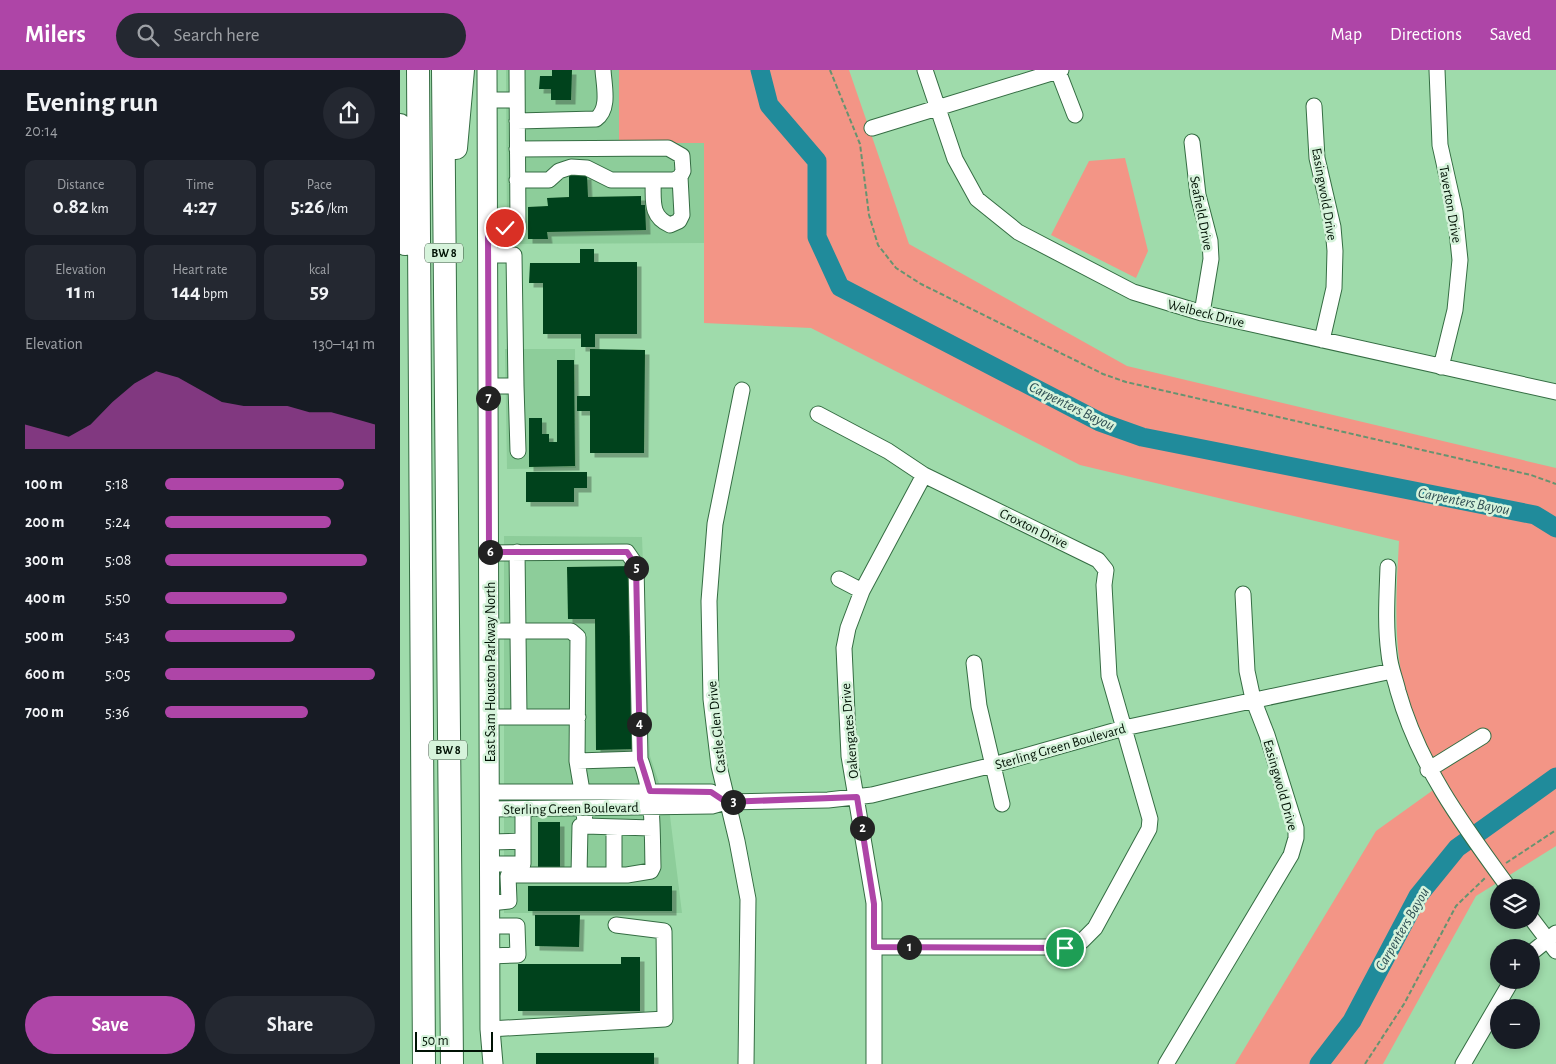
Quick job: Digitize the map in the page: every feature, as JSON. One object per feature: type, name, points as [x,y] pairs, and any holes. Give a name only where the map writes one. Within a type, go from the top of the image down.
[{"type":"highway","name":"BW 8","points":[[418,70],[424,1064]]},
{"type":"highway","name":"BW 8","points":[[443,70],[452,1064]]},
{"type":"highway","points":[[446,436],[451,373],[450,205],[463,70]]},
{"type":"highway","points":[[400,125],[413,405],[421,427]]},
{"type":"main road","name":"East Sam Houston Parkway North","points":[[487,70],[491,842],[490,1029],[493,1064]]},
{"type":"street","points":[[488,228],[518,228],[517,70]]},
{"type":"street","points":[[517,121],[596,119],[601,115],[604,108],[603,70]]},
{"type":"street","name":"Welbeck Drive","points":[[925,70],[955,159],[977,199],[1018,232],[1133,292],[1202,313],[1556,392]]},
{"type":"street","name":"Taverton Drive","points":[[1437,70],[1440,145],[1455,212],[1460,260],[1455,310],[1442,367]]},
{"type":"street","points":[[872,128],[1059,71],[1075,115]]},
{"type":"street","points":[[487,100],[517,100]]},
{"type":"street","name":"Easingwold Drive","points":[[1314,106],[1317,158],[1333,227],[1335,251],[1334,288],[1322,340]]},
{"type":"street","name":"Seafield Drive","points":[[1192,142],[1198,195],[1210,241],[1211,259],[1202,313]]},
{"type":"street","points":[[517,149],[668,148],[682,156],[684,171],[680,177],[674,180],[610,180],[587,168],[571,167],[559,172],[549,180],[517,180]]},
{"type":"street","points":[[653,180],[655,214],[660,221],[670,224],[679,222],[682,214],[680,177]]},
{"type":"street","points":[[488,255],[514,255],[518,451]]},
{"type":"street","points":[[488,386],[516,386]]},
{"type":"street","name":"Castle Glen Drive","points":[[742,390],[715,524],[709,601],[711,700],[726,802],[737,841],[748,899],[746,1064]]},
{"type":"street","name":"Croxton Drive","points":[[818,414],[888,452],[924,475],[1090,554],[1102,565],[1106,570],[1104,585],[1109,676],[1150,819],[1149,829],[1095,928],[1082,941],[1065,948],[874,947]]},
{"type":"street","name":"Oakengates Drive","points":[[874,1064],[874,904],[849,756],[844,668],[848,628],[862,591],[924,475]]},
{"type":"street","points":[[489,552],[627,552],[636,566],[640,759],[650,791]]},
{"type":"street","points":[[517,552],[519,717]]},
{"type":"street","points":[[1388,567],[1386,622],[1392,671],[1403,710],[1428,770],[1445,799],[1503,879]]},
{"type":"street","points":[[839,579],[862,591]]},
{"type":"street","name":"Easingwold Drive","points":[[1166,1064],[1291,855],[1296,838],[1291,808],[1253,699],[1247,671],[1243,594]]},
{"type":"street","points":[[490,630],[571,631],[578,637],[577,761],[582,791]]},
{"type":"street","points":[[974,663],[979,706],[1002,804]]},
{"type":"street","name":"Sterling Green Boulevard","points":[[490,801],[523,809],[712,806],[726,802],[857,797],[993,765],[1124,728],[1253,699],[1392,671]]},
{"type":"street","points":[[490,717],[578,717]]},
{"type":"street","points":[[1428,770],[1484,736]]},
{"type":"street","points":[[577,761],[640,759]]},
{"type":"street","name":"Sterling Green Boulevard","points":[[490,801],[582,791],[650,791],[711,792],[726,802]]},
{"type":"street","name":"Sterling Green Boulevard","points":[[650,791],[652,807]]},
{"type":"street","points":[[490,903],[509,901],[508,876],[614,875],[650,871],[653,867],[652,807]]},
{"type":"street","points":[[584,808],[585,826]]},
{"type":"street","points":[[491,864],[523,864],[523,809]]},
{"type":"street","points":[[579,875],[580,826],[652,828]]},
{"type":"street","points":[[614,827],[614,875]]},
{"type":"street","points":[[491,842],[523,841]]},
{"type":"street","points":[[490,1029],[664,1018],[664,930],[616,925]]},
{"type":"street","points":[[490,926],[517,926],[518,955],[490,956]]},
{"type":"street","points":[[1540,927],[1553,941],[1540,948]]},
{"type":"street","points":[[1463,1064],[1507,989]]},
{"type":"path","points":[[830,70],[860,144],[869,215],[878,245],[896,268],[921,284],[1103,374],[1126,382],[1531,476],[1556,484]]},
{"type":"path","points":[[1365,1064],[1404,1004],[1456,906],[1492,864],[1556,830]]},
{"type":"shaded area","points":[[506,70],[619,70],[619,143],[704,143],[704,243],[507,244]]},
{"type":"shaded area","points":[[619,70],[849,70],[909,244],[1127,366],[1556,468],[1556,846],[1503,879],[1490,879],[1490,887],[1476,896],[1383,1064],[1235,1064],[1376,831],[1443,783],[1417,728],[1404,689],[1400,668],[1397,626],[1399,541],[1080,465],[811,328],[704,323],[704,143],[619,143]]},
{"type":"shaded area","points":[[1125,158],[1148,251],[1136,278],[1051,235],[1089,161]]},
{"type":"shaded area","points":[[505,349],[575,349],[576,468],[507,469]]},
{"type":"shaded area","points":[[504,536],[642,537],[650,756],[670,816],[682,913],[504,913]]},
{"type":"building","points":[[552,70],[572,70],[571,100],[551,100],[551,89],[539,89],[540,76],[552,76]]},
{"type":"building","points":[[569,175],[587,175],[588,197],[641,196],[641,205],[645,205],[646,230],[547,232],[548,239],[528,239],[528,207],[548,206],[547,198],[569,197]]},
{"type":"building","points":[[580,249],[594,249],[594,262],[637,262],[637,334],[595,334],[595,347],[581,347],[581,334],[543,334],[543,283],[529,283],[530,263],[580,263]]},
{"type":"building","points":[[590,349],[645,350],[644,453],[590,453],[590,411],[577,411],[577,396],[590,396]]},
{"type":"building","points":[[557,360],[574,360],[575,466],[529,467],[529,418],[542,418],[542,434],[549,434],[549,442],[557,442]]},
{"type":"building","points":[[526,472],[587,472],[587,488],[574,488],[574,502],[526,502]]},
{"type":"building","points":[[633,566],[634,749],[596,750],[595,619],[568,619],[567,567]]},
{"type":"building","points":[[538,822],[560,822],[560,870],[538,870]]},
{"type":"building","points":[[528,886],[672,886],[672,911],[528,911]]},
{"type":"building","points":[[535,915],[580,915],[579,947],[535,946]]},
{"type":"building","points":[[621,957],[640,957],[640,1011],[518,1011],[518,964],[621,964]]},
{"type":"building","points":[[536,1053],[654,1053],[654,1064],[536,1064]]},
{"type":"waterway","name":"Carpenters Bayou","points":[[760,70],[769,105],[817,161],[817,237],[840,287],[1100,422],[1142,437],[1535,515],[1556,528]]},
{"type":"waterway","name":"Carpenters Bayou","points":[[1319,1064],[1352,1021],[1418,896],[1457,848],[1556,777]]},
{"type":"route","points":[[505,228],[488,228],[489,552],[627,552],[636,566],[640,759],[650,791],[711,792],[726,802],[828,800],[857,797],[874,904],[874,947],[1065,948]]}]
